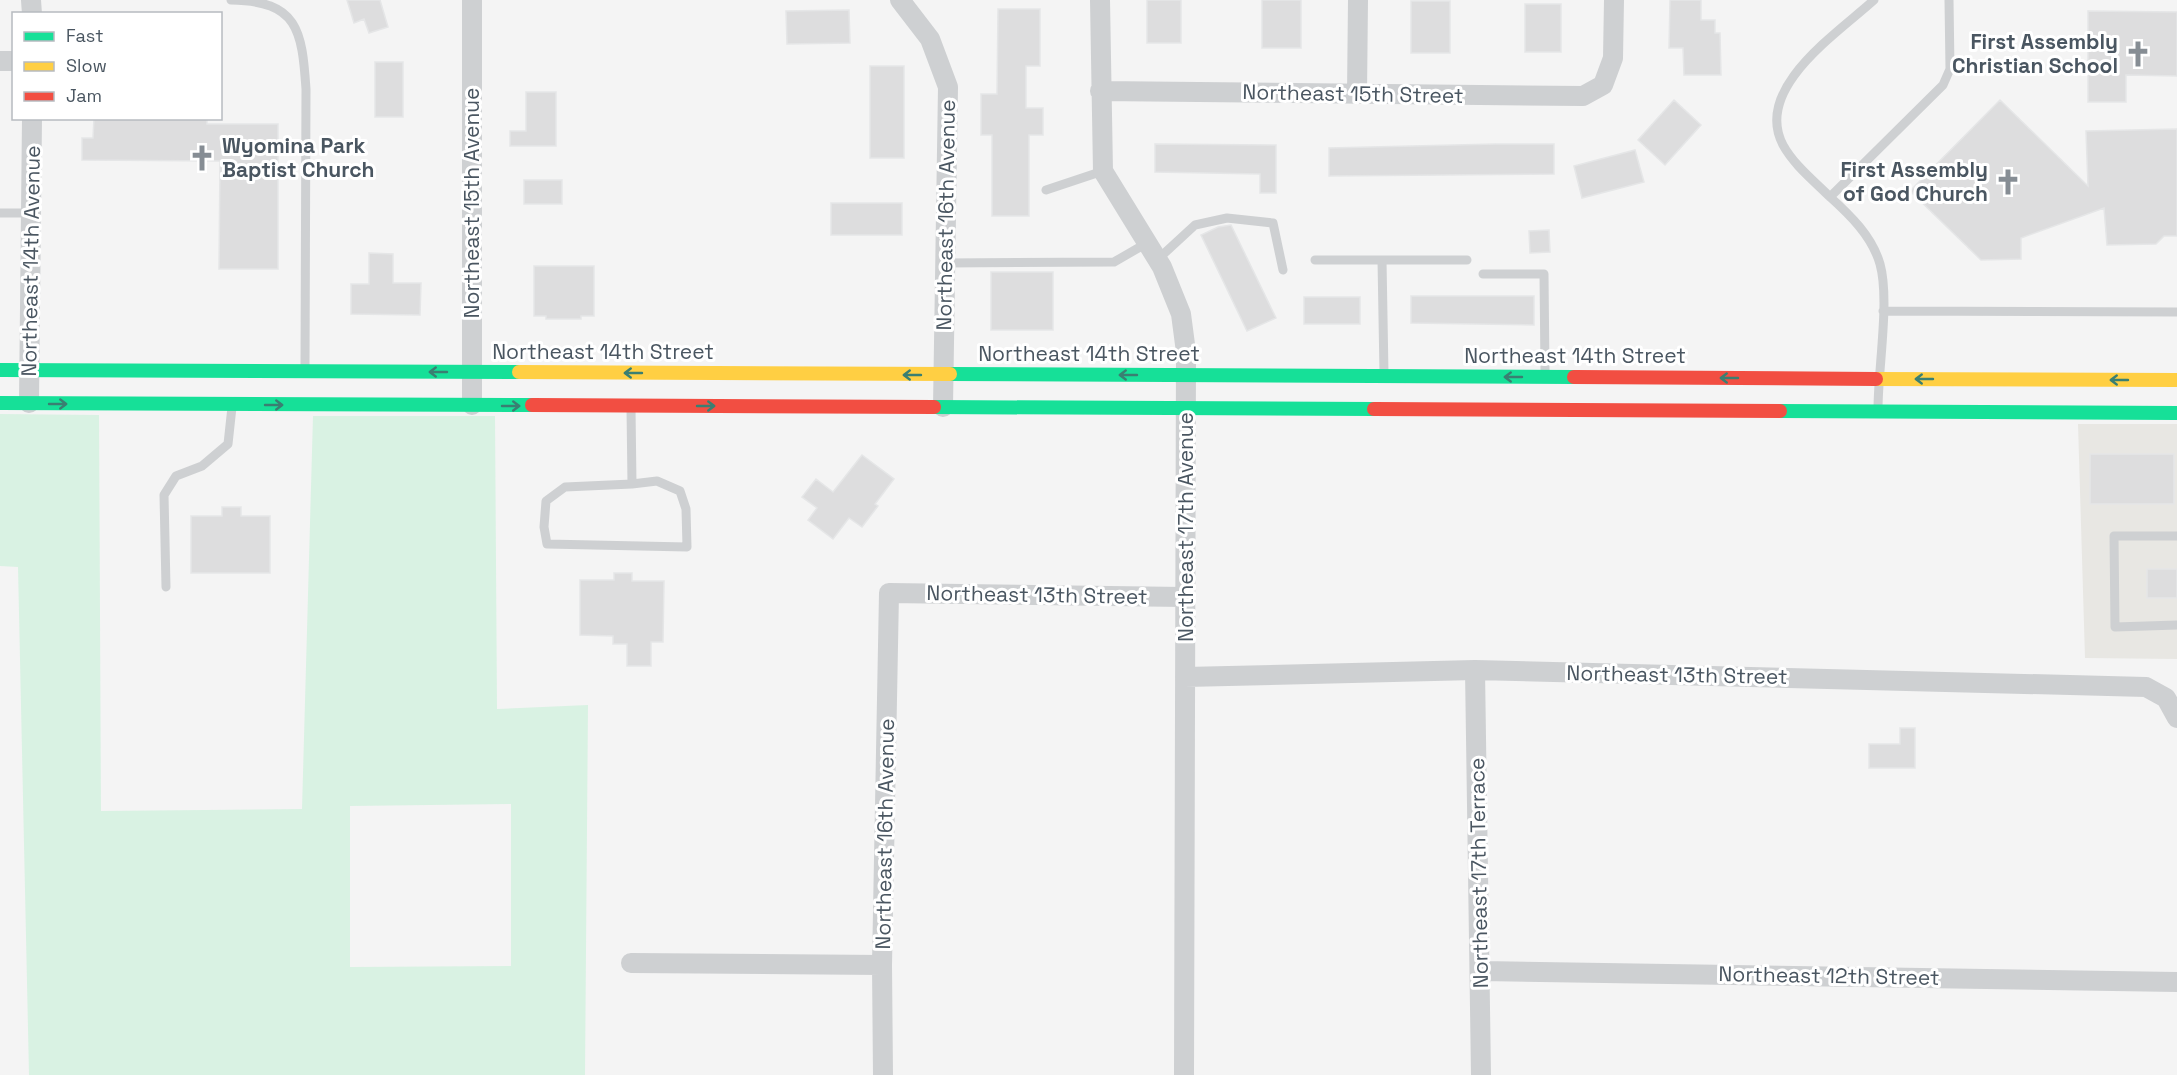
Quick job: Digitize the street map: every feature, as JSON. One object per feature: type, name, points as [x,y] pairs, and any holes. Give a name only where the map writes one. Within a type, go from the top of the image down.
[{"type":"main road","name":"Northeast 14th Street","points":[[0,370],[2177,380]]},
{"type":"main road","points":[[0,403],[2177,413]]},
{"type":"street","name":"Northeast 15th Avenue","points":[[472,0],[472,405]]},
{"type":"street","name":"Northeast 16th Avenue","points":[[900,0],[930,39],[948,87],[943,407]]},
{"type":"street","name":"Northeast 17th Avenue","points":[[1100,0],[1103,171],[1152,252],[1181,314],[1186,375],[1184,1075]]},
{"type":"street","points":[[1357,94],[1358,0]]},
{"type":"street","name":"Northeast 15th Street","points":[[1100,91],[1583,96],[1603,85],[1613,58],[1614,0]]},
{"type":"street","name":"Northeast 14th Avenue","points":[[29,404],[33,120]]},
{"type":"street","name":"Northeast 16th Avenue","points":[[883,1075],[882,965],[889,593]]},
{"type":"street","name":"Northeast 13th Street","points":[[889,593],[1184,597]]},
{"type":"street","name":"Northeast 13th Street","points":[[1185,677],[1475,670],[2146,687],[2166,698],[2177,718]]},
{"type":"street","name":"Northeast 17th Terrace","points":[[1475,670],[1482,971],[1481,1075]]},
{"type":"street","points":[[631,963],[882,965]]},
{"type":"street","name":"Northeast 12th Street","points":[[1482,971],[2177,982]]},
{"type":"lane","points":[[231,0],[266,2],[279,9],[291,22],[300,38],[304,55],[306,89],[305,371]]},
{"type":"lane","points":[[1874,0],[1793,73],[1777,111],[1777,129],[1785,148],[1802,171],[1848,213],[1872,244],[1880,266],[1883,311],[1878,411]]},
{"type":"lane","points":[[1830,197],[1943,86],[1950,69],[1949,0]]},
{"type":"lane","points":[[1046,190],[1103,171]]},
{"type":"lane","points":[[0,213],[31,213]]},
{"type":"lane","points":[[945,263],[1114,262],[1152,252],[1195,225],[1227,218],[1273,223],[1283,270]]},
{"type":"lane","points":[[1315,260],[1467,260]]},
{"type":"lane","points":[[1382,260],[1384,376]]},
{"type":"lane","points":[[1483,274],[1544,274],[1545,377]]},
{"type":"lane","points":[[1883,311],[2177,312]]},
{"type":"lane","points":[[166,587],[164,495],[176,476],[202,466],[228,444],[232,404]]},
{"type":"lane","points":[[631,406],[632,484]]},
{"type":"lane","points":[[657,481],[680,491],[686,509],[687,547],[547,544],[544,527],[546,501],[565,487],[632,484],[657,481]]},
{"type":"lane","points":[[2177,536],[2114,536],[2115,627],[2177,625]]},
{"type":"shaded area","points":[[2078,424],[2177,424],[2177,659],[2085,658]]},
{"type":"green space","points":[[0,414],[99,415],[101,811],[302,809],[313,416],[495,416],[497,709],[588,705],[585,1075],[29,1075],[18,567],[0,566]],"holes":[[[511,804],[511,966],[350,967],[350,806]]]},
{"type":"building","points":[[347,0],[380,0],[388,27],[369,33],[364,19],[354,23]]},
{"type":"building","points":[[1147,0],[1181,0],[1181,43],[1147,43]]},
{"type":"building","points":[[1262,0],[1301,0],[1301,48],[1262,48]]},
{"type":"building","points":[[1670,0],[1701,0],[1701,20],[1715,20],[1715,33],[1720,33],[1721,75],[1684,75],[1683,48],[1669,48]]},
{"type":"building","points":[[1411,1],[1450,1],[1450,53],[1411,53]]},
{"type":"building","points":[[1525,4],[1561,4],[1561,52],[1525,52]]},
{"type":"building","points":[[998,9],[1040,9],[1040,66],[1026,66],[1026,108],[1043,108],[1043,135],[1029,135],[1029,216],[992,216],[992,135],[981,135],[981,94],[997,94]]},
{"type":"building","points":[[849,10],[850,43],[787,44],[786,11]]},
{"type":"building","points":[[2088,11],[2177,12],[2177,76],[2126,75],[2126,102],[2088,102]]},
{"type":"building","points":[[375,62],[403,62],[403,117],[375,117]]},
{"type":"building","points":[[870,66],[904,66],[904,158],[870,158]]},
{"type":"building","points":[[526,92],[556,92],[556,146],[510,146],[510,131],[526,131]]},
{"type":"building","points":[[1674,100],[1701,125],[1665,165],[1638,140]]},
{"type":"building","points":[[2000,100],[2088,186],[2086,131],[2177,129],[2177,236],[2164,236],[2156,244],[2107,245],[2104,208],[2021,238],[2021,259],[1981,260],[1910,191]]},
{"type":"building","points":[[94,120],[207,120],[207,124],[278,124],[278,269],[219,269],[220,161],[82,160],[82,138],[93,138]]},
{"type":"building","points":[[1155,144],[1276,145],[1276,193],[1260,193],[1260,174],[1155,172]]},
{"type":"building","points":[[1554,144],[1554,174],[1329,176],[1329,148]]},
{"type":"building","points":[[1635,150],[1644,182],[1582,198],[1574,166]]},
{"type":"building","points":[[524,180],[562,180],[562,204],[524,204]]},
{"type":"building","points":[[831,203],[902,203],[902,235],[831,235]]},
{"type":"building","points":[[1231,225],[1276,318],[1247,331],[1201,235],[1218,227]]},
{"type":"building","points":[[1549,230],[1550,252],[1530,253],[1529,231]]},
{"type":"building","points":[[369,253],[393,254],[393,283],[421,283],[420,315],[351,314],[351,284],[369,284]]},
{"type":"building","points":[[534,266],[594,266],[594,316],[581,316],[581,319],[546,319],[546,316],[534,316]]},
{"type":"building","points":[[991,272],[1053,272],[1053,330],[991,330]]},
{"type":"building","points":[[1411,296],[1534,296],[1534,325],[1411,323]]},
{"type":"building","points":[[1304,297],[1360,297],[1360,324],[1304,324]]},
{"type":"building","points":[[2090,454],[2174,454],[2174,504],[2090,504]]},
{"type":"building","points":[[862,455],[894,479],[875,504],[878,506],[862,527],[849,518],[833,539],[808,520],[817,508],[802,497],[816,479],[833,492]]},
{"type":"building","points":[[222,507],[241,507],[241,516],[270,516],[270,573],[191,573],[191,516],[222,516]]},
{"type":"building","points":[[2147,569],[2177,569],[2177,598],[2147,598]]},
{"type":"building","points":[[614,573],[632,573],[632,581],[664,581],[663,642],[651,642],[651,666],[627,666],[627,644],[613,644],[613,636],[580,635],[580,580],[614,580]]},
{"type":"building","points":[[1900,728],[1915,728],[1915,768],[1869,768],[1869,744],[1900,744]]},
{"type":"traffic: fast","points":[[0,370],[519,372]]},
{"type":"traffic: fast","points":[[950,374],[1574,377]]},
{"type":"traffic: fast","points":[[0,403],[532,405]]},
{"type":"traffic: fast","points":[[934,407],[1374,409]]},
{"type":"traffic: fast","points":[[1780,411],[2177,413]]},
{"type":"traffic: slow","points":[[519,372],[950,374]]},
{"type":"traffic: slow","points":[[1876,379],[2177,380]]},
{"type":"traffic: jam","points":[[1574,377],[1876,379]]},
{"type":"traffic: jam","points":[[532,405],[934,407]]},
{"type":"traffic: jam","points":[[1374,409],[1780,411]]},
{"type":"place","name":"First Assembly Christian School","points":[[2138,54]]},
{"type":"place","name":"Wyomina Park Baptist Church","points":[[202,158]]},
{"type":"place","name":"First Assembly of God Church","points":[[2008,182]]}]
